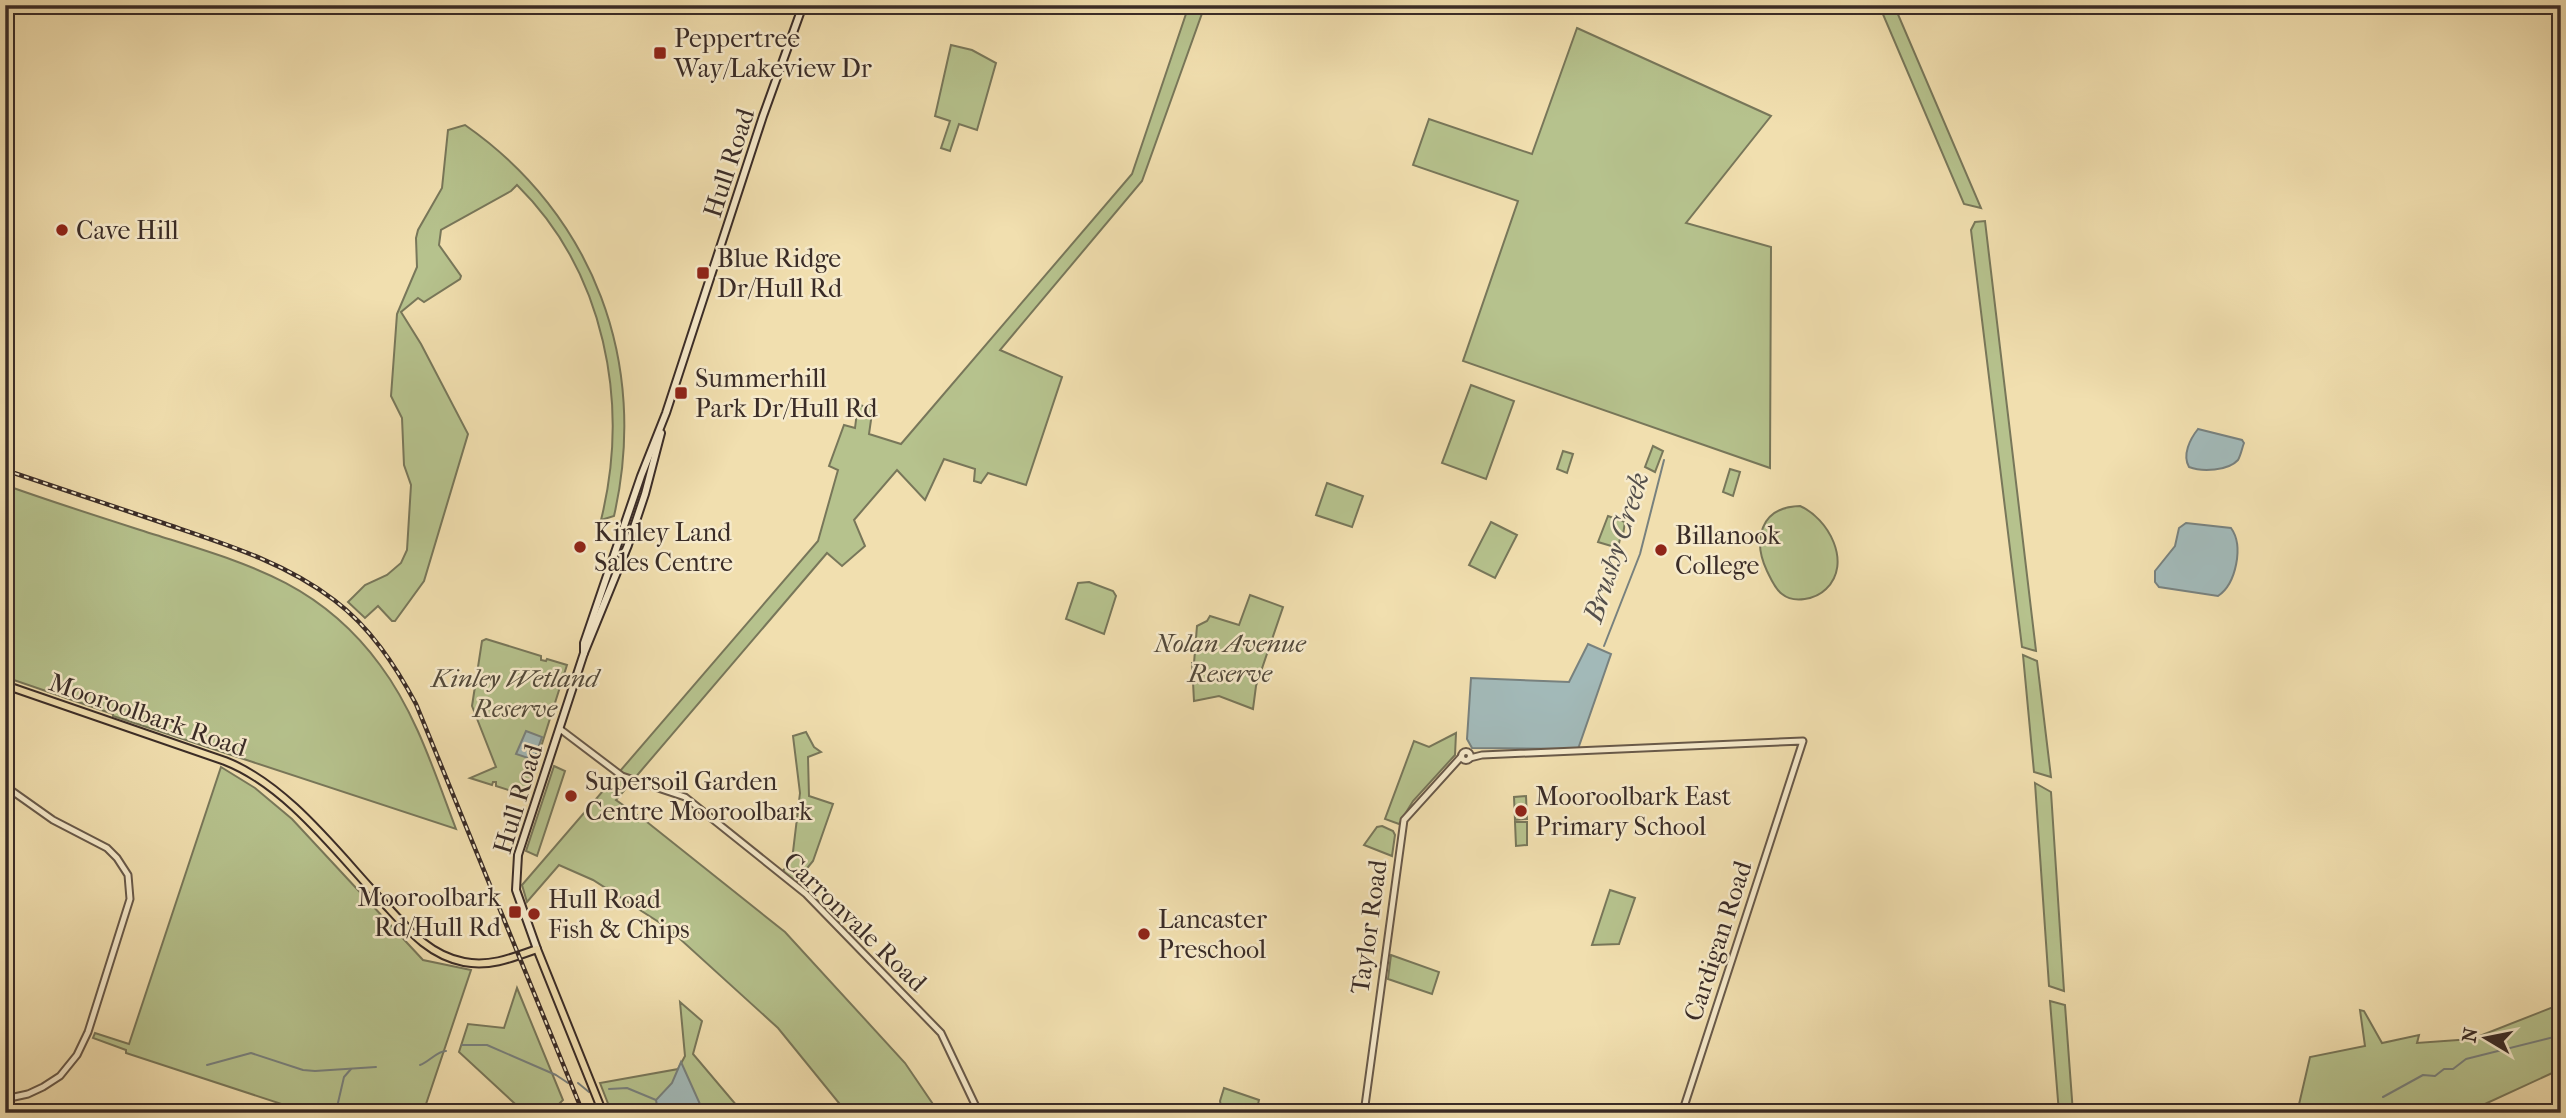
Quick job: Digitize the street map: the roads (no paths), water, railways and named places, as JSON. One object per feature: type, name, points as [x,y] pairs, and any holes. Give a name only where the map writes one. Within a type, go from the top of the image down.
[{"type":"main road","name":"Hull Road","points":[[603,1113],[519,904],[516,870],[522,841],[584,653],[628,545],[645,494],[666,412],[803,5]]},
{"type":"main road","name":"Mooroolbark Road","points":[[5,685],[225,761],[255,774],[284,797],[410,932],[441,954],[464,962],[489,964],[509,960],[537,949]]},
{"type":"street","name":"Carronvale Road","points":[[560,729],[622,776],[685,797],[806,894],[941,1033],[979,1113]]},
{"type":"street","name":"Taylor Road","points":[[1364,1113],[1402,828],[1409,812],[1454,766],[1466,757],[1482,755],[1803,741]]},
{"type":"street","name":"Cardigan Road","points":[[1682,1113],[1803,741]]},
{"type":"street","points":[[5,786],[53,820],[107,848],[128,875],[130,899],[90,1026],[77,1055],[60,1076],[43,1087],[28,1094],[5,1099]]},
{"type":"water","points":[[2198,429],[2242,440],[2244,443],[2238,460],[2215,470],[2189,467],[2187,452]]},
{"type":"water","points":[[2186,523],[2231,528],[2235,536],[2236,564],[2229,583],[2218,596],[2159,587],[2155,582],[2155,571],[2175,546],[2179,528]]},
{"type":"water","points":[[1588,644],[1611,654],[1578,749],[1472,748],[1467,739],[1471,678],[1569,682]]},
{"type":"water","points":[[526,731],[542,737],[534,760],[516,754]]},
{"type":"water","points":[[681,1062],[704,1113],[695,1113],[692,1107],[657,1106],[656,1100],[672,1083]]},
{"type":"waterway","name":"Brushy Creek","points":[[1604,646],[1640,554],[1664,460]]},
{"type":"waterway","name":"Brushy Creek","points":[[2383,1097],[2423,1075],[2435,1076],[2444,1069],[2453,1069],[2466,1059],[2554,1037],[2561,1027]]},
{"type":"waterway","points":[[462,1045],[487,1045],[556,1075],[568,1083]]},
{"type":"waterway","points":[[420,1065],[446,1051]]},
{"type":"waterway","points":[[207,1065],[251,1053],[303,1070],[376,1067]]},
{"type":"waterway","points":[[337,1107],[344,1077],[351,1069]]},
{"type":"waterway","points":[[578,1083],[589,1092]]},
{"type":"waterway","points":[[609,1089],[627,1088],[656,1100]]},
{"type":"railway","points":[[5,470],[253,555],[315,587],[347,611],[370,634],[416,704],[583,1113]]},
{"type":"place","name":"Peppertree Way/Lakeview Dr","points":[[660,53]]},
{"type":"place","name":"Cave Hill","points":[[62,230]]},
{"type":"place","name":"Blue Ridge Dr/Hull Rd","points":[[703,273]]},
{"type":"place","name":"Summerhill Park Dr/Hull Rd","points":[[681,393]]},
{"type":"place","name":"Kinley Land Sales Centre","points":[[580,547]]},
{"type":"place","name":"Billanook College","points":[[1661,550]]},
{"type":"place","name":"Supersoil Garden Centre Mooroolbark","points":[[571,796]]},
{"type":"place","name":"Mooroolbark East Primary School","points":[[1521,811]]},
{"type":"place","name":"Mooroolbark Rd/Hull Rd","points":[[515,912]]},
{"type":"place","name":"Hull Road Fish & Chips","points":[[534,914]]},
{"type":"place","name":"Lancaster Preschool","points":[[1144,934]]},
{"type":"park label","name":"Nolan Avenue Reserve","points":[[1230,658]]},
{"type":"park label","name":"Kinley Wetland Reserve","points":[[515,693]]}]
